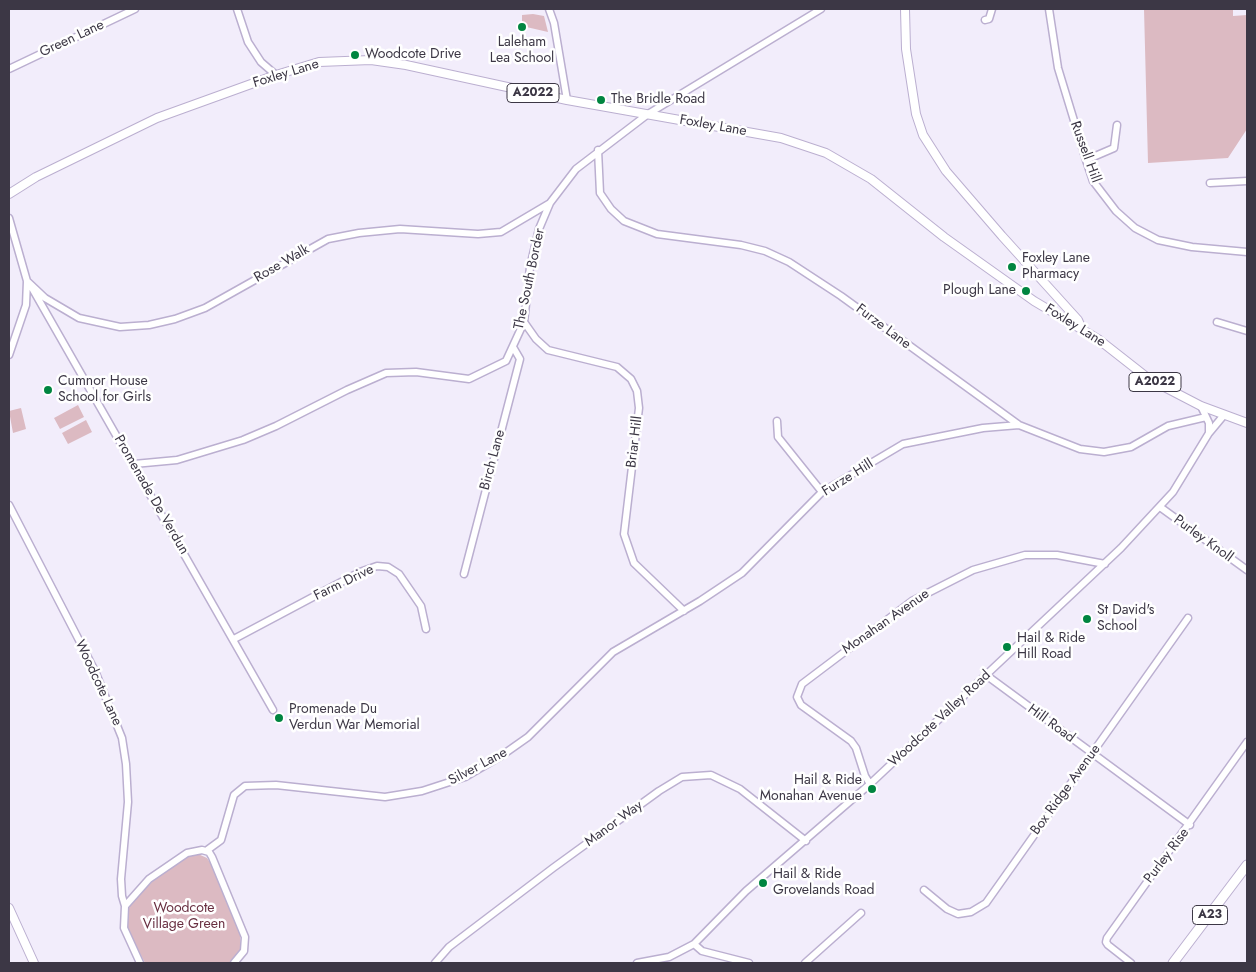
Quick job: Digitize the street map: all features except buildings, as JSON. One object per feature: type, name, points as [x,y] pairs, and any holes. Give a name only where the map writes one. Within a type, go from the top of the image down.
[{"type":"highway","name":"A23","points":[[1172,963],[1247,865]]},
{"type":"main road","points":[[905,9],[908,58],[916,114],[923,135],[946,171],[1078,320],[1082,330]]},
{"type":"main road","name":"Foxley Lane","points":[[9,194],[36,177],[157,118],[276,75],[318,62],[371,60],[406,66],[567,100],[780,138],[826,153],[871,179],[944,237],[1012,285],[1114,351],[1149,379],[1201,406],[1247,423]]},
{"type":"main road","points":[[9,908],[34,963]]},
{"type":"street","name":"Green Lane","points":[[9,69],[135,9]]},
{"type":"street","points":[[237,9],[248,42],[261,62],[276,75]]},
{"type":"street","points":[[550,9],[567,100]]},
{"type":"street","points":[[648,114],[821,9]]},
{"type":"street","points":[[985,20],[989,20],[992,9]]},
{"type":"street","name":"Russell Hill","points":[[1049,9],[1058,68],[1093,180],[1104,197],[1135,228],[1158,240],[1192,247],[1247,252]]},
{"type":"street","name":"The South Border","points":[[134,464],[177,460],[243,440],[276,426],[386,372],[416,372],[469,379],[506,361],[524,322],[530,267],[539,229],[550,203],[576,169],[598,150],[648,114]]},
{"type":"street","points":[[1086,160],[1114,148],[1117,125]]},
{"type":"street","name":"Furze Lane","points":[[598,150],[600,193],[610,209],[624,221],[657,234],[741,245],[789,262],[841,296],[1019,426],[1080,449],[1104,452],[1131,447],[1168,426],[1206,417]]},
{"type":"street","points":[[1210,183],[1247,182]]},
{"type":"street","name":"Rose Walk","points":[[28,280],[45,298],[79,318],[120,327],[149,325],[175,319],[205,308],[328,239],[359,233],[400,229],[478,234],[501,232],[550,203]]},
{"type":"street","points":[[9,218],[28,280],[26,305],[9,355]]},
{"type":"street","name":"Promenade De Verdun","points":[[28,280],[273,710]]},
{"type":"street","name":"Briar Hill","points":[[524,322],[536,339],[548,350],[617,367],[631,379],[637,391],[639,408],[624,534],[634,564],[684,611]]},
{"type":"street","points":[[1217,322],[1247,331]]},
{"type":"street","name":"Birch Lane","points":[[464,574],[520,359],[513,347]]},
{"type":"street","points":[[1201,406],[1210,426],[1209,433]]},
{"type":"street","name":"Woodcote Valley Road","points":[[637,963],[669,960],[694,944],[746,891],[870,784],[1105,564],[1160,507],[1180,483],[1209,433],[1224,415]]},
{"type":"street","points":[[777,421],[778,437],[822,492]]},
{"type":"street","name":"Furze Hill","points":[[684,611],[742,573],[822,492],[903,444],[983,428],[1019,426]]},
{"type":"street","name":"Woodcote Lane","points":[[9,505],[95,671],[122,738],[126,764],[128,802],[121,879],[122,896],[125,906],[124,928],[140,963]]},
{"type":"street","name":"Purley Knoll","points":[[1160,507],[1247,570]]},
{"type":"street","name":"Monahan Avenue","points":[[870,784],[865,776],[856,748],[851,741],[802,706],[797,697],[802,684],[912,601],[973,570],[1025,554],[1057,555],[1105,564]]},
{"type":"street","name":"Farm Drive","points":[[234,639],[360,572],[377,566],[388,568],[399,574],[421,606],[426,629]]},
{"type":"street","name":"Silver Lane","points":[[206,851],[221,840],[234,795],[246,786],[276,784],[385,797],[422,791],[465,777],[501,756],[528,737],[613,652],[684,611]]},
{"type":"street","name":"Box Ridge Avenue","points":[[924,890],[953,912],[967,914],[981,907],[1093,754],[1188,618]]},
{"type":"street","name":"Hill Road","points":[[986,675],[1190,825]]},
{"type":"street","name":"Purley Rise","points":[[1131,963],[1109,947],[1106,940],[1190,825],[1247,742]]},
{"type":"street","name":"Manor Way","points":[[434,963],[449,947],[553,868],[659,791],[682,777],[712,774],[740,789],[806,841]]},
{"type":"street","points":[[125,906],[149,879],[187,853],[206,851],[218,868],[245,937],[244,951],[234,963]]},
{"type":"street","points":[[805,963],[861,913]]},
{"type":"street","points":[[694,944],[702,950],[749,963]]},
{"type":"green space","points":[[1144,9],[1233,9],[1233,16],[1247,15],[1247,129],[1228,158],[1148,163]]},
{"type":"green space","points":[[522,15],[544,16],[548,32],[522,26]]},
{"type":"green space","points":[[78,405],[84,417],[60,429],[54,418]]},
{"type":"green space","points":[[21,408],[26,429],[13,433],[9,411]]},
{"type":"green space","points":[[86,420],[92,432],[68,444],[62,433]]},
{"type":"green space","name":"Woodcote Village Green","points":[[198,854],[207,858],[215,870],[240,934],[241,949],[229,963],[145,963],[127,928],[128,910],[132,902],[153,881],[187,857]]},
{"type":"place","name":"Laleham Lea School","points":[[522,27]]},
{"type":"place","name":"Woodcote Drive","points":[[355,55]]},
{"type":"place","name":"The Bridle Road","points":[[601,100]]},
{"type":"place","name":"Foxley Lane Pharmacy","points":[[1012,267]]},
{"type":"place","name":"Plough Lane","points":[[1026,291]]},
{"type":"place","name":"Cumnor House School for Girls","points":[[48,390]]},
{"type":"place","name":"St David's School","points":[[1087,619]]},
{"type":"place","name":"Hail & Ride Hill Road","points":[[1007,647]]},
{"type":"place","name":"Promenade Du Verdun War Memorial","points":[[279,718]]},
{"type":"place","name":"Hail & Ride Monahan Avenue","points":[[872,789]]},
{"type":"place","name":"Hail & Ride Grovelands Road","points":[[763,883]]}]
